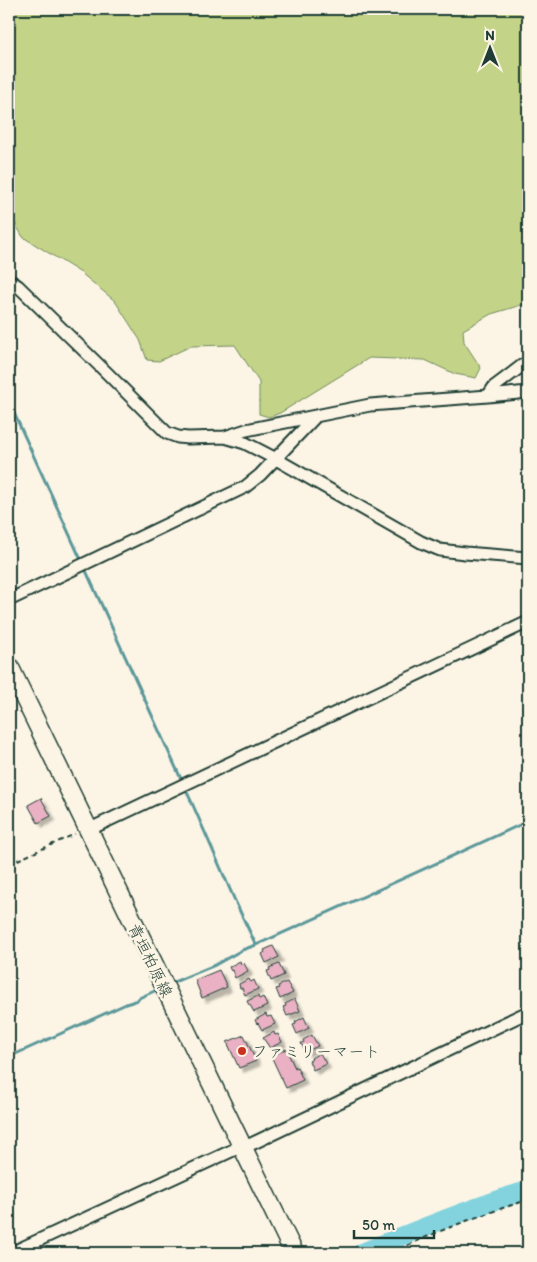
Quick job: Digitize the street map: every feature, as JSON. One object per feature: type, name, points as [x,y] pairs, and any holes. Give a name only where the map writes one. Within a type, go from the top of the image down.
[{"type":"main road","name":"青垣柏原線","points":[[9,666],[294,1253]]},
{"type":"street","points":[[9,280],[18,286],[108,373],[167,433],[178,437],[225,436],[370,405],[528,392]]},
{"type":"street","points":[[488,396],[494,387],[528,363]]},
{"type":"street","points":[[9,600],[245,487],[276,459],[316,416]]},
{"type":"street","points":[[225,436],[245,443],[276,459],[434,548],[465,553],[528,558]]},
{"type":"street","points":[[88,829],[528,622]]},
{"type":"street","points":[[11,1253],[242,1147],[528,1012]]},
{"type":"path","points":[[9,864],[88,829]]},
{"type":"path","points":[[391,1253],[475,1218],[528,1200]]},
{"type":"green space","points":[[9,9],[528,9],[528,306],[525,304],[491,314],[463,330],[464,342],[481,368],[476,378],[455,374],[425,360],[369,358],[280,413],[269,417],[259,414],[259,382],[235,345],[191,346],[159,361],[147,360],[140,340],[115,301],[81,273],[23,237],[9,213]]},
{"type":"building","points":[[41,798],[51,816],[38,823],[28,805]]},
{"type":"building","points":[[273,946],[279,957],[266,963],[262,954],[265,952],[264,950]]},
{"type":"building","points":[[240,961],[241,964],[244,963],[248,971],[235,978],[229,967]]},
{"type":"building","points":[[279,964],[284,975],[271,981],[267,971],[270,970],[269,968]]},
{"type":"building","points":[[219,970],[227,987],[202,998],[195,980]]},
{"type":"building","points":[[249,979],[251,982],[254,980],[258,989],[245,995],[239,984]]},
{"type":"building","points":[[287,982],[293,993],[280,999],[276,989]]},
{"type":"building","points":[[258,996],[259,999],[263,997],[267,1006],[254,1012],[247,1001]]},
{"type":"building","points":[[295,999],[300,1011],[287,1016],[283,1007]]},
{"type":"building","points":[[266,1014],[267,1017],[271,1016],[275,1024],[262,1030],[255,1020]]},
{"type":"building","points":[[304,1017],[309,1028],[297,1034],[293,1025]]},
{"type":"building","points":[[274,1032],[275,1035],[278,1034],[282,1042],[270,1048],[263,1038]]},
{"type":"building","points":[[244,1035],[256,1061],[239,1068],[227,1042]]},
{"type":"building","points":[[312,1035],[318,1046],[305,1052],[301,1043]]},
{"type":"building","points":[[286,1049],[303,1080],[286,1088],[271,1056]]},
{"type":"building","points":[[320,1053],[326,1064],[313,1070],[309,1061]]},
{"type":"waterway","points":[[9,402],[256,945]]},
{"type":"waterway","points":[[169,984],[215,965],[242,950],[290,930],[528,821]]},
{"type":"waterway","points":[[9,1057],[159,989]]},
{"type":"waterway","points":[[361,1253],[486,1204],[528,1190]]},
{"type":"place","name":"ファミリーマート","points":[[242,1051]]}]
